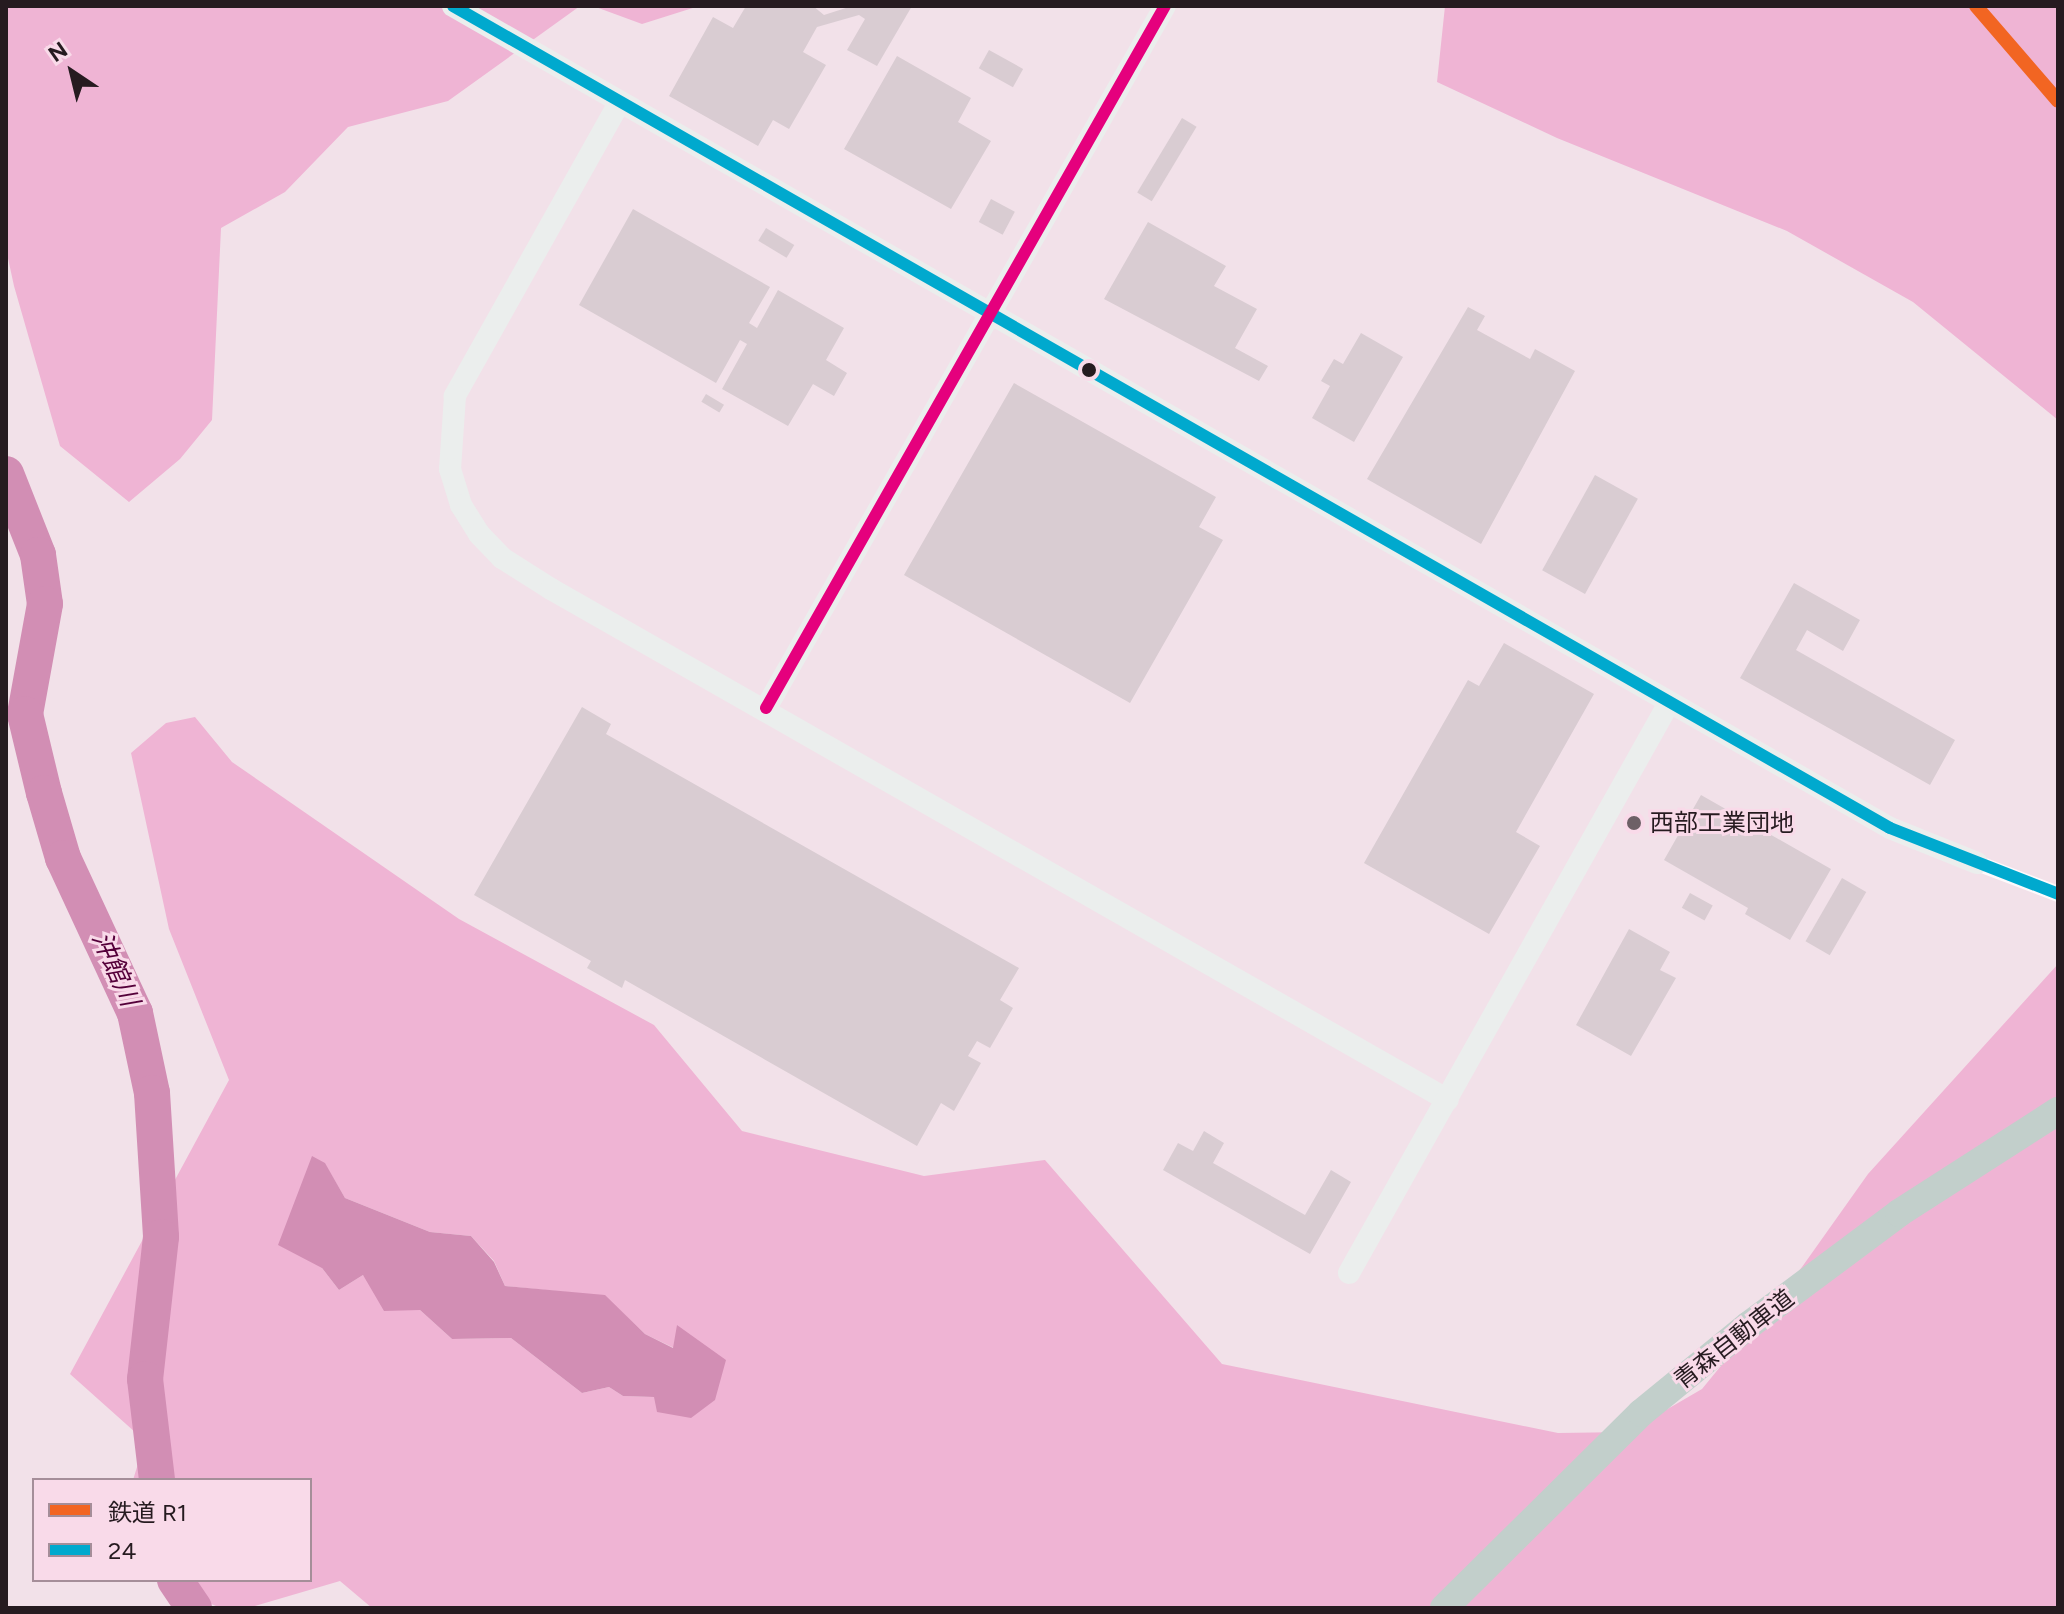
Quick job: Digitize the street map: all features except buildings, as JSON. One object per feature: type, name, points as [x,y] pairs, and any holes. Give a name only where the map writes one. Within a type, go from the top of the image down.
[{"type":"highway","name":"青森自動車道","points":[[1444,1608],[1641,1413],[1725,1345],[1899,1213],[2058,1111]]},
{"type":"street","points":[[453,6],[618,105],[1890,828],[2058,894]]},
{"type":"street","points":[[766,708],[1165,6]]},
{"type":"street","points":[[618,105],[455,396],[450,469],[461,505],[502,558],[1448,1100]]},
{"type":"street","points":[[1349,1273],[1669,703]]},
{"type":"shaded area","points":[[6,6],[580,6],[448,101],[348,127],[285,192],[221,228],[212,420],[180,459],[129,502],[60,446],[14,286],[6,249]]},
{"type":"shaded area","points":[[593,6],[699,6],[642,24]]},
{"type":"shaded area","points":[[1445,6],[2058,6],[2058,420],[1913,302],[1787,231],[1557,138],[1437,82]]},
{"type":"shaded area","points":[[195,717],[232,762],[459,919],[654,1025],[742,1131],[924,1176],[1045,1160],[1222,1364],[1558,1433],[1628,1432],[1702,1389],[1802,1267],[1868,1174],[2058,964],[2058,1608],[372,1608],[340,1581],[248,1608],[221,1608],[157,1582],[312,1582],[312,1478],[134,1478],[145,1441],[70,1374],[229,1080],[169,929],[131,753],[166,723]],"holes":[[[325,1164],[345,1198],[430,1232],[471,1236],[494,1261],[505,1286],[605,1296],[645,1334],[674,1348],[678,1325],[691,1418],[654,1397],[623,1396],[609,1387],[582,1393],[511,1338],[452,1339],[420,1310],[363,1275],[339,1290],[322,1268]]]},
{"type":"shaded area","points":[[312,1156],[325,1163],[345,1198],[430,1232],[471,1236],[494,1262],[505,1286],[605,1295],[645,1334],[673,1348],[677,1325],[726,1360],[715,1400],[691,1418],[657,1412],[654,1397],[623,1396],[609,1387],[582,1393],[511,1338],[452,1339],[420,1310],[384,1311],[363,1275],[339,1290],[322,1268],[278,1245]]},
{"type":"waterway","name":"沖館川","points":[[6,474],[38,555],[45,604],[25,714],[63,858],[135,1013],[152,1093],[161,1237],[145,1379],[157,1478]]},
{"type":"waterway","name":"沖館川","points":[[176,1582],[194,1608]]},
{"type":"rail line","name":"R1","points":[[1976,6],[2058,101]]},
{"type":"transit line","name":"24","points":[[453,6],[1890,828],[2058,894]]},
{"type":"transit line","points":[[766,708],[1165,6]]},
{"type":"place","name":"西部工業団地","points":[[1634,823]]}]
